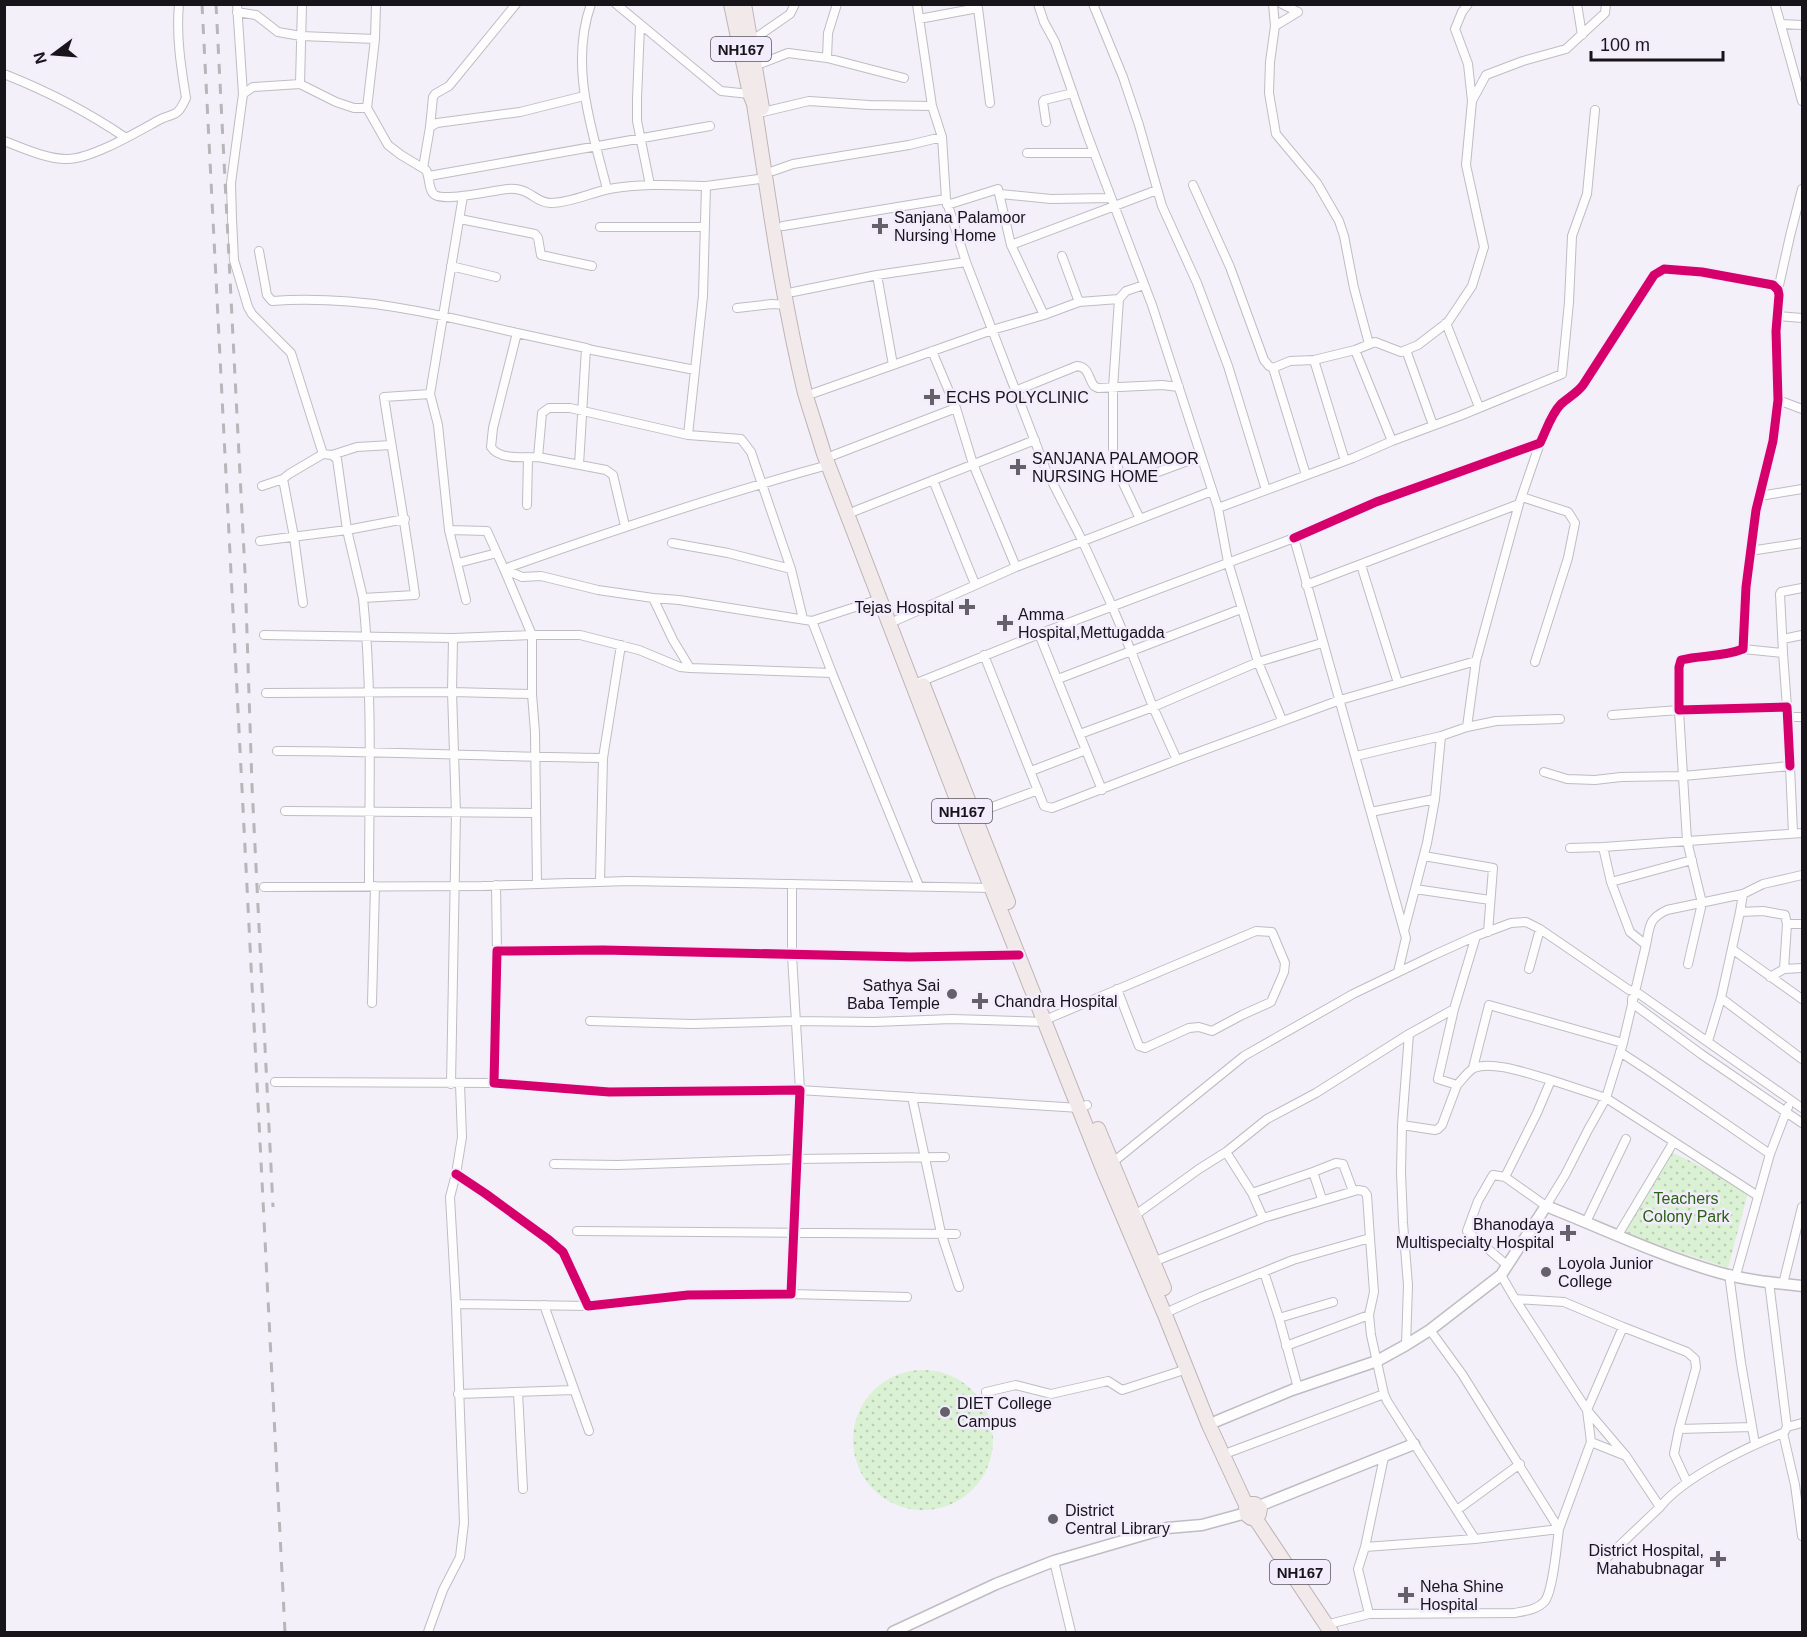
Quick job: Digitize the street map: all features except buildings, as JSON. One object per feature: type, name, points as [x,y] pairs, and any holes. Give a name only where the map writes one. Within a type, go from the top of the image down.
[{"type":"highway","name":"NH167","points":[[731,4],[762,112],[788,305],[806,396],[880,599],[974,814],[1049,1020],[1084,1106],[1108,1179],[1209,1425],[1253,1510],[1334,1629]]},
{"type":"highway","name":"NH167","points":[[744,4],[755,66]]},
{"type":"highway","points":[[755,66],[755,93]]},
{"type":"highway","name":"NH167","points":[[755,93],[754,104],[783,226],[793,292],[831,460],[855,511],[897,620],[917,683],[992,888],[1049,1020]]},
{"type":"highway","name":"NH167","points":[[1084,1106],[1112,1163],[1253,1510]]},
{"type":"street","points":[[4,141],[50,157],[79,158],[178,113],[186,98],[178,45],[179,4]]},
{"type":"street","points":[[300,84],[302,4]]},
{"type":"street","points":[[376,4],[375,39],[367,108],[388,145],[426,172],[710,126]]},
{"type":"street","points":[[516,4],[449,86],[433,97],[426,172],[433,194],[437,196],[463,196],[518,189],[550,203],[632,185],[706,186],[770,174],[793,164],[909,145],[942,137]]},
{"type":"street","points":[[591,4],[586,19],[582,59],[584,96],[607,189]]},
{"type":"street","points":[[616,4],[721,91],[755,93]]},
{"type":"street","points":[[751,41],[790,14],[795,4]]},
{"type":"street","points":[[827,58],[828,33],[837,4]]},
{"type":"street","points":[[917,4],[932,106],[942,137],[946,202],[966,262],[1046,470],[1082,540],[1112,606],[1152,707],[1177,760]]},
{"type":"street","points":[[1038,4],[1044,22],[1055,42],[1094,153],[1152,305],[1218,508],[1228,562],[1241,609],[1258,662],[1282,720]]},
{"type":"street","points":[[1094,4],[1139,125],[1162,206],[1197,283],[1228,366],[1266,490]]},
{"type":"street","points":[[1273,4],[1275,26],[1269,93],[1276,134],[1317,183],[1340,221],[1369,344]]},
{"type":"street","points":[[1275,26],[1298,12],[1282,4]]},
{"type":"street","points":[[1273,368],[1290,361],[1314,360],[1355,350],[1375,342],[1401,352],[1406,350],[1418,345],[1446,323],[1472,286],[1484,247],[1466,165],[1472,101],[1468,64],[1455,29],[1468,4]]},
{"type":"street","points":[[1577,4],[1582,34]]},
{"type":"street","points":[[1472,101],[1486,75],[1523,61],[1566,49],[1605,13],[1606,4]]},
{"type":"street","points":[[1775,4],[1803,101]]},
{"type":"street","points":[[919,19],[975,6],[978,8],[990,103]]},
{"type":"street","points":[[372,1003],[369,691],[363,598],[347,530],[337,459],[327,455],[317,439],[291,353],[266,329],[248,307],[234,260],[231,183],[243,94],[237,8],[256,15],[278,32],[301,36],[375,39]]},
{"type":"street","points":[[640,24],[637,99],[640,138],[650,185]]},
{"type":"street","points":[[1781,24],[1803,25]]},
{"type":"street","points":[[755,66],[788,53],[827,58],[904,78]]},
{"type":"street","points":[[4,74],[95,117],[126,138]]},
{"type":"street","points":[[243,94],[253,87],[300,84],[336,102],[354,108],[367,108]]},
{"type":"street","points":[[1046,122],[1044,100],[1073,93]]},
{"type":"street","points":[[430,127],[438,123],[520,112],[584,96]]},
{"type":"street","points":[[762,112],[809,101],[932,106]]},
{"type":"street","points":[[1218,508],[1345,461],[1562,374],[1572,236],[1587,194],[1595,110]]},
{"type":"street","points":[[1027,153],[1094,153]]},
{"type":"street","points":[[1193,185],[1230,267],[1264,360],[1273,368],[1306,475]]},
{"type":"street","points":[[688,435],[703,296],[706,186]]},
{"type":"street","points":[[783,226],[946,202],[998,189],[1011,244],[1044,315]]},
{"type":"street","points":[[1743,649],[1750,552],[1756,510],[1773,441],[1778,400],[1778,290],[1790,236],[1800,212],[1803,189]]},
{"type":"street","points":[[1011,244],[1113,202],[1157,190]]},
{"type":"street","points":[[1000,194],[1113,202]]},
{"type":"street","points":[[463,196],[430,394],[438,425],[449,530],[466,600]]},
{"type":"street","points":[[460,219],[535,234],[543,256],[592,266]]},
{"type":"street","points":[[600,227],[705,227]]},
{"type":"street","points":[[260,251],[267,295],[272,302],[314,299],[368,303],[444,315],[592,350],[695,370]]},
{"type":"street","points":[[1062,256],[1079,302]]},
{"type":"street","points":[[793,292],[877,275],[966,262]]},
{"type":"street","points":[[451,266],[496,277]]},
{"type":"street","points":[[1467,727],[1476,661],[1520,501],[1540,443],[1561,404],[1583,385],[1654,275],[1664,269],[1702,272],[1763,282],[1773,285],[1778,290]]},
{"type":"street","points":[[877,275],[892,365]]},
{"type":"street","points":[[1140,519],[1115,463],[1113,388],[1119,299],[1126,291],[1144,285]]},
{"type":"street","points":[[814,393],[1079,302],[1119,299]]},
{"type":"street","points":[[738,308],[771,304],[788,305]]},
{"type":"street","points":[[1777,316],[1803,318]]},
{"type":"street","points":[[1446,323],[1479,407]]},
{"type":"street","points":[[517,333],[492,428],[491,447],[496,453],[503,455],[533,457],[606,470],[613,475],[625,526]]},
{"type":"street","points":[[579,465],[586,348]]},
{"type":"street","points":[[1355,350],[1392,441]]},
{"type":"street","points":[[1406,350],[1433,425]]},
{"type":"street","points":[[932,351],[956,408],[973,464],[1016,567]]},
{"type":"street","points":[[1314,360],[1345,461]]},
{"type":"street","points":[[1015,391],[1077,366],[1086,369],[1094,386],[1179,387]]},
{"type":"street","points":[[363,598],[415,595],[405,519],[384,397],[430,394]]},
{"type":"street","points":[[1778,400],[1803,409]]},
{"type":"street","points":[[527,505],[533,457],[542,413],[545,409],[570,408],[688,435],[741,439],[751,452],[791,569],[802,619]]},
{"type":"street","points":[[504,569],[625,526],[831,460],[956,408]]},
{"type":"street","points":[[855,511],[1035,440]]},
{"type":"street","points":[[917,683],[984,655],[1294,538],[1376,502],[1540,443]]},
{"type":"street","points":[[262,486],[284,479],[289,474],[327,455],[357,447],[391,445]]},
{"type":"street","points":[[1150,476],[1201,456]]},
{"type":"street","points":[[284,479],[303,603]]},
{"type":"street","points":[[933,480],[975,584]]},
{"type":"street","points":[[1760,496],[1803,489]]},
{"type":"street","points":[[897,620],[1016,567],[1212,491]]},
{"type":"street","points":[[1306,585],[1520,501],[1568,512],[1575,522],[1568,558],[1535,662]]},
{"type":"street","points":[[260,541],[347,530],[405,519]]},
{"type":"street","points":[[449,530],[487,531],[532,635],[537,884]]},
{"type":"street","points":[[1294,538],[1406,938],[1398,972]]},
{"type":"street","points":[[672,543],[728,552],[791,569]]},
{"type":"street","points":[[1750,552],[1803,543]]},
{"type":"street","points":[[458,563],[497,553]]},
{"type":"street","points":[[1361,565],[1398,683]]},
{"type":"street","points":[[504,569],[522,577],[541,576],[598,590],[813,621],[880,599]]},
{"type":"street","points":[[1793,833],[1780,594],[1803,588]]},
{"type":"street","points":[[653,598],[673,640],[690,668]]},
{"type":"street","points":[[1058,679],[1241,609]]},
{"type":"street","points":[[813,621],[919,886]]},
{"type":"street","points":[[1040,634],[1102,790]]},
{"type":"street","points":[[264,635],[453,638],[580,635],[639,650],[681,667],[832,673]]},
{"type":"street","points":[[1783,639],[1803,635]]},
{"type":"street","points":[[428,1632],[442,1590],[460,1557],[464,1523],[450,1197],[462,1137],[456,1084],[456,813],[452,692],[453,638]]},
{"type":"street","points":[[1080,734],[1152,707],[1258,662],[1322,643]]},
{"type":"street","points":[[600,882],[603,758],[621,645]]},
{"type":"street","points":[[1688,964],[1702,903],[1687,841],[1679,710],[1681,660],[1743,649],[1784,653]]},
{"type":"street","points":[[984,655],[1044,806],[1052,808],[1282,720],[1340,700],[1476,661]]},
{"type":"street","points":[[266,693],[369,691],[532,694]]},
{"type":"street","points":[[1612,715],[1679,710],[1787,707]]},
{"type":"street","points":[[1788,717],[1803,717]]},
{"type":"street","points":[[1356,756],[1496,721],[1560,719]]},
{"type":"street","points":[[1404,932],[1424,856],[1434,799],[1441,736]]},
{"type":"street","points":[[1030,771],[1086,750]]},
{"type":"street","points":[[277,751],[369,751],[536,758],[603,758]]},
{"type":"street","points":[[1544,772],[1567,779],[1595,780],[1683,776],[1790,766]]},
{"type":"street","points":[[974,814],[1038,790]]},
{"type":"street","points":[[1371,812],[1434,799]]},
{"type":"street","points":[[285,811],[536,813]]},
{"type":"street","points":[[1570,848],[1803,833]]},
{"type":"street","points":[[1602,847],[1611,882],[1630,932],[1646,945]]},
{"type":"street","points":[[1424,856],[1493,868],[1488,932]]},
{"type":"street","points":[[1611,882],[1692,860]]},
{"type":"street","points":[[1217,1421],[1298,1388],[1377,1361],[1406,1346],[1430,1330],[1504,1271],[1565,1175],[1606,1098],[1623,1043],[1632,1003],[1632,990],[1646,945],[1650,923],[1656,915],[1667,910],[1743,894],[1763,884],[1803,875]]},
{"type":"street","points":[[264,887],[600,882],[992,888]]},
{"type":"street","points":[[791,1294],[800,1090],[792,955],[792,884]]},
{"type":"street","points":[[494,1083],[496,885]]},
{"type":"street","points":[[1415,889],[1490,900]]},
{"type":"street","points":[[1708,1041],[1721,998],[1743,894]]},
{"type":"street","points":[[1740,912],[1763,911],[1785,915],[1787,924],[1784,969]]},
{"type":"street","points":[[1112,1163],[1244,1056],[1353,994],[1476,936],[1510,923],[1526,922],[1540,929],[1708,1041],[1803,1108]]},
{"type":"street","points":[[1787,924],[1803,924]]},
{"type":"street","points":[[1529,969],[1540,929]]},
{"type":"street","points":[[590,1021],[692,1024],[796,1021],[874,1023],[952,1018],[1049,1020],[1117,989],[1256,930],[1272,933],[1286,963],[1271,1002],[1212,1031],[1199,1027],[1189,1028],[1145,1048],[1140,1046],[1117,989]]},
{"type":"street","points":[[1457,1085],[1438,1079],[1454,1009],[1476,936]]},
{"type":"street","points":[[1732,949],[1803,999]]},
{"type":"street","points":[[497,951],[603,950],[910,957],[1019,955]]},
{"type":"street","points":[[1770,977],[1784,969],[1803,968]]},
{"type":"street","points":[[1721,998],[1803,1059]]},
{"type":"street","points":[[1632,1003],[1701,1054],[1803,1123]]},
{"type":"street","points":[[1402,1125],[1438,1129],[1457,1085],[1473,1068],[1489,1005],[1623,1043]]},
{"type":"street","points":[[1134,1216],[1226,1152],[1267,1119],[1316,1093],[1409,1034],[1454,1009]]},
{"type":"street","points":[[1406,1346],[1408,1285],[1401,1172],[1409,1034]]},
{"type":"street","points":[[1620,1052],[1770,1154]]},
{"type":"street","points":[[1473,1068],[1499,1067],[1551,1080],[1606,1098],[1758,1196]]},
{"type":"street","points":[[1505,1177],[1551,1080]]},
{"type":"street","points":[[275,1082],[494,1083],[609,1092],[800,1090],[1084,1106]]},
{"type":"street","points":[[912,1097],[941,1233],[959,1287]]},
{"type":"street","points":[[1755,1444],[1732,1275],[1790,1099]]},
{"type":"street","points":[[1586,1222],[1626,1139]]},
{"type":"street","points":[[1618,1235],[1673,1143]]},
{"type":"street","points":[[1226,1152],[1252,1193],[1263,1218]]},
{"type":"street","points":[[554,1164],[618,1165],[945,1157]]},
{"type":"street","points":[[1252,1193],[1340,1162],[1343,1164],[1353,1191]]},
{"type":"street","points":[[1313,1172],[1322,1199]]},
{"type":"street","points":[[456,1174],[563,1252],[588,1306]]},
{"type":"street","points":[[1660,1507],[1626,1456],[1587,1410],[1515,1299],[1504,1271],[1467,1231],[1478,1201],[1493,1175],[1505,1177],[1546,1206],[1684,1261],[1732,1275],[1803,1286]]},
{"type":"street","points":[[1153,1262],[1263,1218],[1322,1199],[1358,1190],[1364,1191],[1367,1195],[1374,1292],[1369,1315],[1384,1394],[1475,1539]]},
{"type":"street","points":[[1783,1284],[1803,1208]]},
{"type":"street","points":[[577,1231],[956,1234]]},
{"type":"street","points":[[1172,1310],[1293,1260],[1370,1238]]},
{"type":"street","points":[[1264,1272],[1298,1388]]},
{"type":"street","points":[[1769,1282],[1785,1430],[1803,1536]]},
{"type":"street","points":[[456,1304],[588,1306],[688,1295],[791,1294],[907,1297]]},
{"type":"street","points":[[1515,1299],[1564,1302],[1687,1352],[1695,1359],[1696,1368],[1674,1454],[1687,1482]]},
{"type":"street","points":[[1279,1318],[1333,1302]]},
{"type":"street","points":[[544,1305],[589,1431]]},
{"type":"street","points":[[1286,1346],[1369,1315]]},
{"type":"street","points":[[1334,1629],[1369,1614],[1514,1613],[1534,1609],[1545,1601],[1549,1590],[1559,1529],[1591,1442],[1587,1410],[1623,1327]]},
{"type":"street","points":[[1430,1330],[1462,1374],[1559,1529]]},
{"type":"street","points":[[986,1392],[1016,1385],[1051,1394],[1108,1381],[1122,1390],[1187,1369]]},
{"type":"street","points":[[458,1394],[574,1390]]},
{"type":"street","points":[[518,1392],[523,1489]]},
{"type":"street","points":[[1230,1452],[1384,1394]]},
{"type":"street","points":[[1600,1564],[1687,1482],[1755,1444],[1803,1423]]},
{"type":"street","points":[[1679,1429],[1752,1426]]},
{"type":"street","points":[[1591,1442],[1626,1456]]},
{"type":"street","points":[[893,1632],[996,1584],[1054,1561],[1167,1528],[1202,1525],[1253,1510],[1414,1444]]},
{"type":"street","points":[[1369,1614],[1358,1569],[1365,1547],[1384,1457]]},
{"type":"street","points":[[1456,1510],[1520,1464]]},
{"type":"street","points":[[1365,1547],[1475,1539],[1559,1529]]},
{"type":"street","points":[[1054,1561],[1071,1632]]},
{"type":"green space","name":"Teachers Colony Park","points":[[1665,1149],[1749,1189],[1728,1268],[1622,1233]]},
{"type":"green space","points":[[923,1370],[950,1375],[972,1391],[988,1413],[993,1440],[988,1467],[972,1489],[950,1505],[923,1510],[896,1505],[874,1489],[858,1467],[853,1440],[858,1413],[874,1391],[896,1375]]},
{"type":"railway","points":[[202,4],[285,1632]]},
{"type":"railway","points":[[216,4],[245,572],[252,786],[273,1207]]},
{"type":"cycle path","points":[[1294,538],[1376,502],[1540,443],[1557,408],[1583,385],[1654,275],[1664,269],[1702,272],[1773,285],[1779,295],[1776,331],[1778,400],[1773,441],[1756,510],[1746,587],[1743,649],[1681,660],[1679,710],[1787,707],[1790,766]]},
{"type":"cycle path","points":[[456,1174],[563,1252],[588,1306],[688,1295],[791,1294],[800,1090],[609,1092],[494,1083],[497,951],[603,950],[910,957],[1019,955]]},
{"type":"place","name":"Sanjana Palamoor Nursing Home","points":[[880,226]]},
{"type":"place","name":"ECHS POLYCLINIC","points":[[932,397]]},
{"type":"place","name":"SANJANA PALAMOOR NURSING HOME","points":[[1018,467]]},
{"type":"place","name":"Tejas Hospital","points":[[967,607]]},
{"type":"place","name":"Amma Hospital,Mettugadda","points":[[1005,623]]},
{"type":"place","name":"Sathya Sai Baba Temple","points":[[952,994]]},
{"type":"place","name":"Chandra Hospital","points":[[980,1001]]},
{"type":"place","name":"Bhanodaya Multispecialty Hospital","points":[[1568,1233]]},
{"type":"place","name":"Loyola Junior College","points":[[1546,1272]]},
{"type":"place","name":"DIET College Campus","points":[[945,1412]]},
{"type":"place","name":"District Central Library","points":[[1053,1519]]},
{"type":"place","name":"District Hospital, Mahabubnagar","points":[[1718,1559]]},
{"type":"place","name":"Neha Shine Hospital","points":[[1406,1595]]}]
